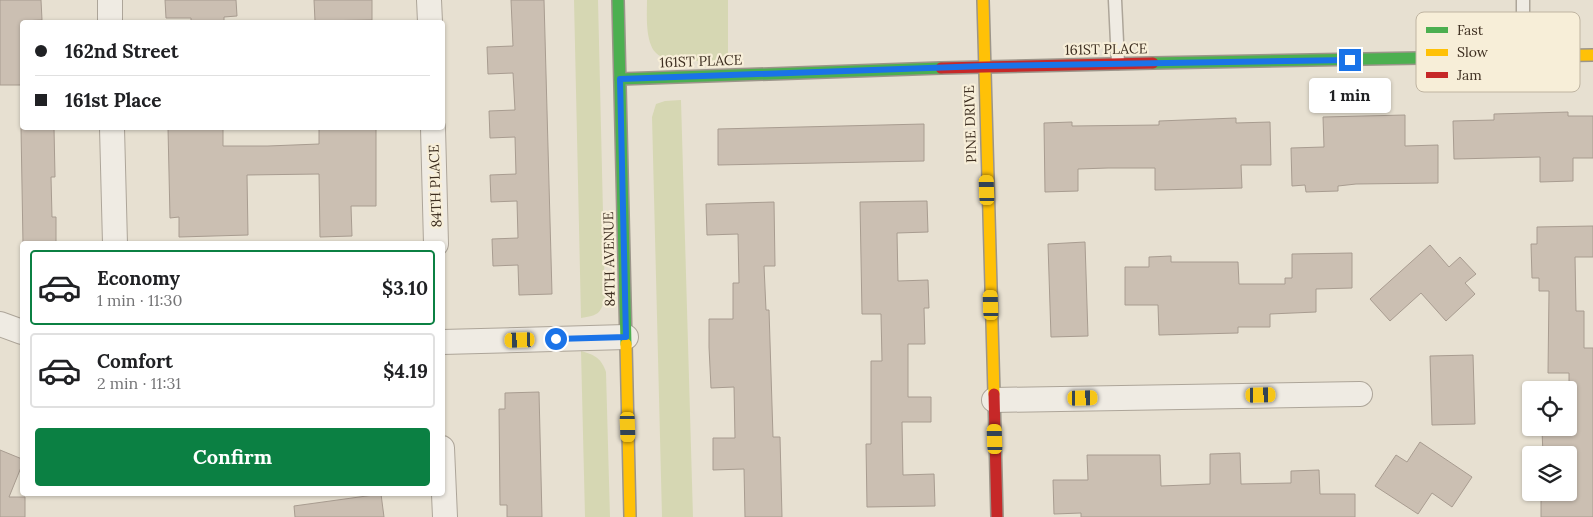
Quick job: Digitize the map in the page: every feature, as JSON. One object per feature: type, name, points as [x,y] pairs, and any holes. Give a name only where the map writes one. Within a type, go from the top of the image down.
[{"type":"street","points":[[110,0],[110,20]]},
{"type":"street","points":[[429,0],[430,20]]},
{"type":"street","name":"84TH AVENUE","points":[[618,0],[630,517]]},
{"type":"street","name":"PINE DRIVE","points":[[983,0],[997,517]]},
{"type":"street","name":"161ST PLACE","points":[[1580,55],[1593,55]]},
{"type":"street","name":"161ST PLACE","points":[[620,79],[984,66],[1416,59]]},
{"type":"street","points":[[112,130],[115,241]]},
{"type":"street","name":"84TH PLACE","points":[[433,130],[436,241]]},
{"type":"street","points":[[0,324],[20,331]]},
{"type":"street","points":[[445,342],[626,337]]},
{"type":"street","points":[[994,400],[1360,394]]},
{"type":"street","points":[[444,496],[445,517]]},
{"type":"lane","points":[[1115,0],[1118,63]]},
{"type":"green space","points":[[574,0],[598,0],[605,298],[602,308],[598,313],[581,318]]},
{"type":"green space","points":[[647,0],[728,0],[728,60],[679,60],[662,57],[656,53],[652,48],[648,35]]},
{"type":"green space","points":[[681,100],[693,517],[662,517],[652,117],[656,104],[665,101]]},
{"type":"green space","points":[[581,351],[597,358],[602,363],[606,372],[610,517],[585,517]]},
{"type":"building","points":[[0,0],[41,0],[42,20],[20,20],[20,85],[0,85]]},
{"type":"building","points":[[165,0],[236,0],[237,16],[224,17],[224,20],[166,18]]},
{"type":"building","points":[[314,0],[372,0],[372,20],[315,20]]},
{"type":"building","points":[[511,0],[544,0],[552,294],[519,295],[518,265],[493,266],[492,239],[518,238],[517,201],[491,202],[490,175],[516,174],[515,137],[490,138],[489,111],[515,110],[513,73],[488,74],[487,47],[513,46]]},
{"type":"building","points":[[1568,112],[1568,116],[1593,116],[1593,158],[1573,158],[1573,181],[1540,182],[1540,157],[1454,159],[1453,121],[1494,120],[1494,114]]},
{"type":"building","points":[[1405,115],[1405,146],[1438,145],[1438,183],[1356,184],[1338,186],[1338,191],[1306,192],[1305,185],[1292,186],[1291,148],[1324,147],[1323,117]]},
{"type":"building","points":[[1236,118],[1236,123],[1270,122],[1271,165],[1241,165],[1242,188],[1155,190],[1155,168],[1108,168],[1078,169],[1078,191],[1045,192],[1044,123],[1072,122],[1072,126],[1159,125],[1159,121]]},
{"type":"building","points":[[924,124],[924,161],[718,165],[718,129]]},
{"type":"building","points":[[21,130],[54,130],[55,177],[51,177],[52,217],[56,217],[56,241],[23,241]]},
{"type":"building","points":[[168,130],[223,130],[223,146],[268,146],[319,144],[319,130],[376,130],[376,206],[351,206],[352,236],[320,237],[319,174],[247,175],[248,235],[179,237],[179,217],[170,218]]},
{"type":"building","points":[[927,201],[928,232],[897,233],[898,281],[928,280],[929,308],[924,308],[925,344],[908,344],[908,397],[931,397],[931,422],[902,422],[903,475],[934,474],[935,506],[867,507],[866,444],[871,444],[871,361],[882,361],[881,314],[862,314],[860,202]]},
{"type":"building","points":[[774,202],[775,266],[764,266],[766,310],[769,310],[773,437],[780,437],[782,517],[745,517],[744,469],[713,470],[713,438],[735,438],[734,387],[711,388],[709,347],[709,319],[733,319],[733,283],[739,283],[738,234],[707,235],[706,204]]},
{"type":"building","points":[[1593,226],[1593,257],[1575,257],[1576,311],[1584,311],[1584,348],[1593,348],[1593,517],[1541,517],[1541,501],[1577,501],[1577,446],[1543,446],[1542,436],[1577,436],[1577,381],[1569,381],[1569,373],[1548,373],[1549,291],[1539,291],[1539,278],[1532,278],[1531,244],[1537,244],[1537,227]]},
{"type":"building","points":[[1085,242],[1088,336],[1051,337],[1048,244]]},
{"type":"building","points":[[1430,245],[1449,267],[1460,257],[1476,274],[1465,283],[1475,294],[1446,321],[1421,293],[1390,321],[1370,299]]},
{"type":"building","points":[[1352,253],[1352,288],[1316,289],[1316,312],[1270,314],[1270,327],[1238,327],[1238,333],[1159,335],[1158,305],[1125,305],[1125,267],[1149,267],[1149,257],[1171,256],[1171,262],[1238,262],[1239,284],[1285,284],[1285,278],[1292,278],[1292,254]]},
{"type":"building","points":[[1473,355],[1475,424],[1432,425],[1430,356]]},
{"type":"building","points":[[539,392],[542,517],[507,517],[507,505],[500,505],[499,409],[505,409],[505,393]]},
{"type":"building","points":[[1420,442],[1472,477],[1452,507],[1432,493],[1418,514],[1375,486],[1396,455],[1407,462]]},
{"type":"building","points":[[0,450],[20,458],[20,470],[9,497],[25,497],[25,517],[0,517]]},
{"type":"building","points":[[1240,453],[1241,484],[1291,483],[1291,471],[1319,470],[1320,494],[1355,494],[1355,517],[1081,517],[1081,513],[1054,514],[1053,480],[1088,480],[1087,455],[1160,455],[1161,486],[1210,484],[1210,454]]},
{"type":"building","points":[[366,496],[381,496],[384,517],[295,517],[294,506]]},
{"type":"traffic: fast","points":[[618,0],[626,344]]},
{"type":"traffic: fast","points":[[1153,63],[1416,58]]},
{"type":"traffic: fast","points":[[620,79],[941,68]]},
{"type":"traffic: slow","points":[[983,0],[994,394]]},
{"type":"traffic: slow","points":[[1580,55],[1593,55]]},
{"type":"traffic: slow","points":[[626,344],[630,517]]},
{"type":"traffic: jam","points":[[941,68],[1153,63]]},
{"type":"traffic: jam","points":[[994,394],[997,517]]},
{"type":"route","points":[[556,339],[626,337],[620,79],[984,66],[1350,60]]}]
